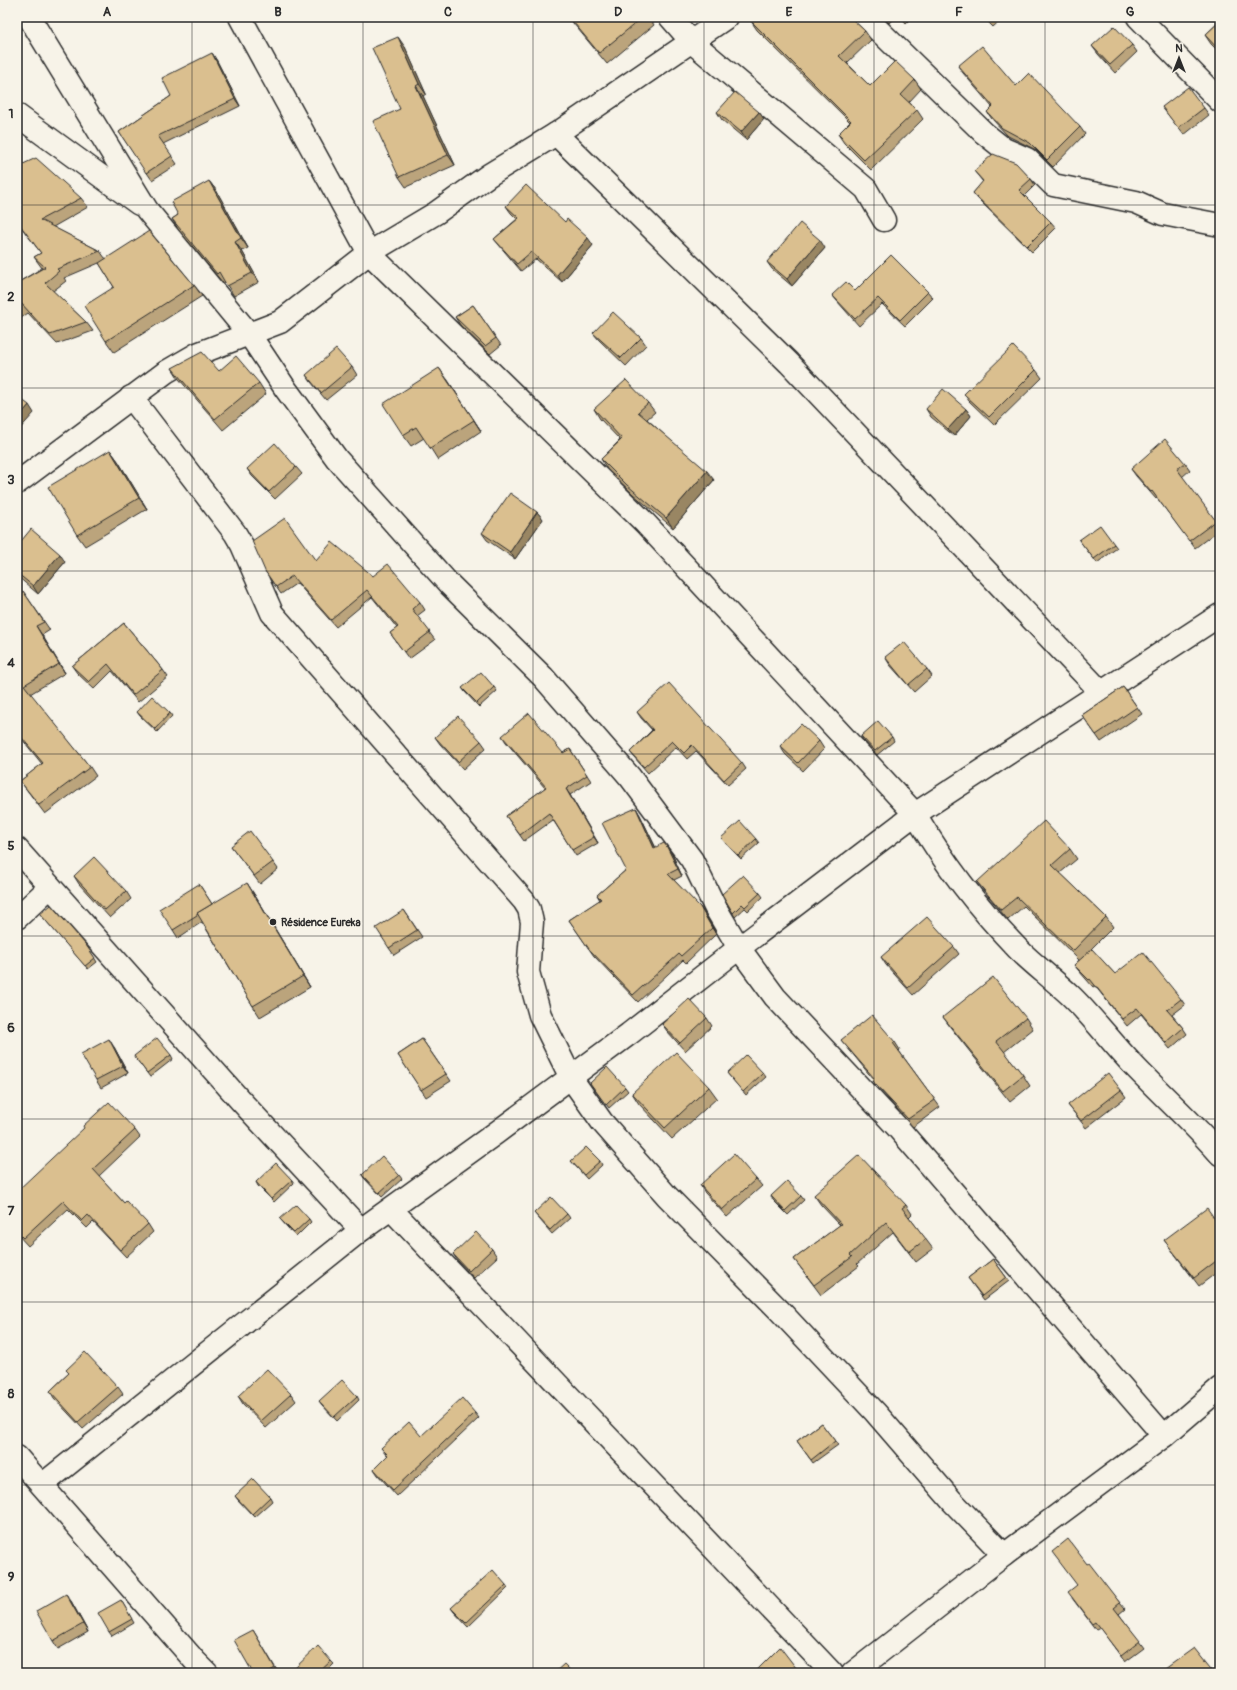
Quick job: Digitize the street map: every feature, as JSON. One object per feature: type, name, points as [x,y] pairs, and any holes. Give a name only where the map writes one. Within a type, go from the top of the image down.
[{"type":"street","points":[[29,17],[148,210],[249,334],[285,388],[337,459],[449,584],[543,677],[630,777],[692,860],[715,907],[739,948],[775,998],[898,1128],[1164,1436]]},
{"type":"street","points":[[240,17],[369,253],[645,523],[915,814],[959,881],[992,922],[1019,950],[1070,995],[1136,1068],[1203,1134],[1220,1154]]},
{"type":"street","points":[[670,17],[692,42],[866,189],[884,220]]},
{"type":"street","points":[[17,482],[166,372],[197,354],[280,322],[369,253],[436,213],[489,175],[556,134],[727,17]]},
{"type":"street","points":[[865,17],[984,133],[1004,149],[1027,159],[1054,185],[1136,202],[1163,214],[1220,225]]},
{"type":"street","points":[[1138,17],[1220,101]]},
{"type":"street","points":[[17,115],[148,210]]},
{"type":"street","points":[[556,134],[789,363],[1101,692]]},
{"type":"street","points":[[131,397],[235,532],[272,613],[524,901],[529,909],[532,922],[528,972],[540,1015],[571,1078],[602,1122],[645,1172],[780,1311],[875,1412],[952,1501],[1004,1555]]},
{"type":"street","points":[[42,1485],[361,1230],[571,1078],[915,814],[1220,615]]},
{"type":"street","points":[[17,849],[240,1100],[361,1230]]},
{"type":"street","points":[[17,918],[50,887]]},
{"type":"street","points":[[390,1209],[832,1673]]},
{"type":"street","points":[[853,1673],[1004,1555],[1164,1436],[1220,1388]]},
{"type":"street","points":[[17,1457],[195,1661],[208,1673]]},
{"type":"building","points":[[569,17],[643,17],[599,53]]},
{"type":"building","points":[[754,17],[850,17],[865,31],[839,56],[870,86],[895,61],[915,80],[901,95],[917,110],[864,160],[838,134],[851,121],[751,21]]},
{"type":"building","points":[[984,17],[991,17],[988,20]]},
{"type":"building","points":[[1220,21],[1220,51],[1205,35]]},
{"type":"building","points":[[1114,26],[1132,45],[1110,65],[1092,46]]},
{"type":"building","points":[[398,37],[419,84],[416,86],[448,155],[399,177],[373,121],[400,109],[372,48]]},
{"type":"building","points":[[982,46],[1016,86],[1029,73],[1080,127],[1047,160],[1030,143],[1002,128],[987,112],[993,106],[958,66]]},
{"type":"building","points":[[212,53],[235,99],[158,136],[172,156],[146,173],[119,132],[171,96],[162,78]]},
{"type":"building","points":[[1188,87],[1204,108],[1178,128],[1162,107]]},
{"type":"building","points":[[735,92],[759,112],[741,132],[717,112]]},
{"type":"building","points":[[993,154],[1016,163],[1031,179],[1019,190],[1051,222],[1027,246],[973,193],[983,181],[974,171]]},
{"type":"building","points":[[36,158],[81,198],[40,220],[100,251],[57,269],[59,271],[45,283],[86,322],[50,335],[21,303],[17,306],[17,283],[45,267],[34,257],[41,253],[17,221],[17,167]]},
{"type":"building","points":[[209,181],[241,238],[235,242],[252,273],[227,286],[219,272],[217,274],[172,219],[178,215],[171,202]]},
{"type":"building","points":[[526,185],[565,222],[567,219],[588,238],[557,275],[531,252],[517,264],[494,239],[519,218],[506,206]]},
{"type":"building","points":[[800,223],[820,240],[787,279],[767,262]]},
{"type":"building","points":[[149,231],[194,285],[106,341],[84,306],[114,287],[99,263]]},
{"type":"building","points":[[891,255],[928,292],[900,320],[878,298],[855,319],[832,295],[846,282],[855,291]]},
{"type":"building","points":[[473,305],[496,338],[485,346],[455,317]]},
{"type":"building","points":[[613,312],[641,338],[621,358],[593,333]]},
{"type":"building","points":[[1013,346],[1036,370],[989,417],[964,394]]},
{"type":"building","points":[[336,349],[352,367],[321,393],[306,375]]},
{"type":"building","points":[[202,352],[219,371],[236,356],[259,383],[215,419],[172,368]]},
{"type":"building","points":[[439,368],[474,420],[430,448],[416,427],[403,435],[383,404]]},
{"type":"building","points":[[626,380],[648,403],[638,412],[707,471],[666,518],[627,485],[601,459],[622,439],[594,409]]},
{"type":"building","points":[[943,389],[966,409],[948,429],[926,409]]},
{"type":"building","points":[[17,396],[29,405],[17,419]]},
{"type":"building","points":[[1165,439],[1185,463],[1177,469],[1216,521],[1189,541],[1152,491],[1151,492],[1131,469]]},
{"type":"building","points":[[275,443],[296,467],[269,492],[247,469]]},
{"type":"building","points":[[110,450],[139,498],[77,535],[48,487]]},
{"type":"building","points":[[510,493],[537,512],[510,552],[482,533]]},
{"type":"building","points":[[285,518],[316,561],[332,542],[373,576],[388,564],[420,602],[412,609],[430,632],[404,652],[390,633],[398,627],[367,590],[331,620],[292,576],[276,587],[265,571],[252,541]]},
{"type":"building","points":[[1100,525],[1114,544],[1094,559],[1079,540]]},
{"type":"building","points":[[31,529],[60,554],[33,586],[17,573],[17,546]]},
{"type":"building","points":[[23,591],[44,622],[36,626],[59,664],[24,685],[90,767],[39,805],[20,781],[43,763],[17,732],[17,595]]},
{"type":"building","points":[[124,623],[163,670],[133,695],[108,664],[89,682],[72,666]]},
{"type":"building","points":[[904,642],[927,669],[908,685],[885,657]]},
{"type":"building","points":[[481,672],[494,687],[477,703],[462,688]]},
{"type":"building","points":[[669,683],[742,763],[724,780],[692,745],[684,753],[672,741],[644,767],[630,752],[653,730],[637,712]]},
{"type":"building","points":[[1123,687],[1137,707],[1096,735],[1082,715]]},
{"type":"building","points":[[152,696],[170,713],[155,729],[137,712]]},
{"type":"building","points":[[529,713],[563,753],[570,749],[587,775],[566,789],[594,837],[572,850],[549,813],[520,835],[506,816],[546,787],[502,736]]},
{"type":"building","points":[[458,716],[481,741],[458,762],[435,737]]},
{"type":"building","points":[[878,721],[892,737],[875,751],[861,736]]},
{"type":"building","points":[[801,724],[819,741],[798,763],[780,746]]},
{"type":"building","points":[[636,808],[654,848],[664,843],[678,869],[668,874],[700,907],[712,928],[681,956],[679,954],[633,995],[589,949],[569,920],[601,899],[597,895],[626,870],[602,823]]},
{"type":"building","points":[[740,821],[756,839],[738,856],[721,838]]},
{"type":"building","points":[[1044,821],[1070,849],[1052,865],[1106,917],[1073,951],[1017,897],[1001,910],[977,882]]},
{"type":"building","points":[[250,831],[273,862],[254,876],[231,846]]},
{"type":"building","points":[[94,857],[126,891],[105,910],[74,876]]},
{"type":"building","points":[[743,875],[760,893],[745,907],[742,904],[733,913],[722,894]]},
{"type":"building","points":[[247,883],[303,976],[253,1006],[197,913]]},
{"type":"building","points":[[199,884],[212,904],[173,930],[159,909]]},
{"type":"building","points":[[51,905],[86,945],[95,958],[85,966],[40,914]]},
{"type":"building","points":[[404,910],[417,930],[389,948],[376,928]]},
{"type":"building","points":[[927,917],[954,947],[908,988],[881,957]]},
{"type":"building","points":[[1092,949],[1115,974],[1143,952],[1181,999],[1167,1010],[1183,1028],[1166,1043],[1137,1008],[1122,1019],[1090,979],[1089,980],[1074,965]]},
{"type":"building","points":[[993,977],[1026,1018],[996,1041],[1023,1075],[1003,1091],[943,1017]]},
{"type":"building","points":[[689,999],[707,1018],[680,1043],[662,1024]]},
{"type":"building","points":[[872,1015],[895,1042],[893,1043],[935,1100],[908,1119],[875,1084],[872,1079],[874,1078],[841,1040]]},
{"type":"building","points":[[157,1038],[171,1055],[147,1073],[134,1056]]},
{"type":"building","points":[[109,1039],[123,1066],[96,1080],[81,1054]]},
{"type":"building","points":[[422,1039],[446,1074],[421,1090],[398,1055]]},
{"type":"building","points":[[676,1052],[709,1087],[665,1128],[632,1093]]},
{"type":"building","points":[[746,1055],[763,1073],[743,1092],[727,1073]]},
{"type":"building","points":[[607,1067],[625,1087],[606,1105],[590,1083]]},
{"type":"building","points":[[1108,1073],[1121,1090],[1081,1121],[1068,1105]]},
{"type":"building","points":[[109,1102],[135,1130],[93,1169],[124,1203],[126,1201],[148,1224],[120,1250],[88,1215],[82,1221],[63,1201],[23,1238],[17,1232],[17,1191],[84,1128],[83,1126]]},
{"type":"building","points":[[586,1147],[600,1161],[584,1175],[571,1161]]},
{"type":"building","points":[[734,1154],[756,1179],[722,1210],[700,1185]]},
{"type":"building","points":[[859,1155],[906,1205],[902,1208],[926,1239],[909,1252],[886,1222],[850,1255],[852,1257],[814,1285],[794,1259],[841,1224],[814,1195]]},
{"type":"building","points":[[382,1156],[399,1175],[379,1193],[362,1175]]},
{"type":"building","points":[[276,1163],[292,1180],[271,1199],[256,1182]]},
{"type":"building","points":[[787,1181],[801,1196],[785,1211],[771,1196]]},
{"type":"building","points":[[551,1197],[567,1214],[550,1230],[534,1213]]},
{"type":"building","points":[[296,1205],[309,1219],[294,1233],[280,1219]]},
{"type":"building","points":[[1207,1208],[1220,1226],[1220,1258],[1194,1278],[1164,1240]]},
{"type":"building","points":[[476,1232],[492,1249],[469,1271],[453,1254]]},
{"type":"building","points":[[993,1259],[1006,1277],[982,1296],[968,1278]]},
{"type":"building","points":[[85,1352],[118,1387],[78,1422],[50,1391],[69,1373],[66,1370]]},
{"type":"building","points":[[267,1369],[291,1394],[261,1421],[238,1396]]},
{"type":"building","points":[[342,1380],[357,1396],[334,1417],[319,1401]]},
{"type":"building","points":[[462,1398],[475,1413],[393,1490],[374,1469],[388,1455],[381,1448],[409,1422],[421,1436]]},
{"type":"building","points":[[821,1423],[835,1441],[811,1460],[797,1441]]},
{"type":"building","points":[[253,1479],[270,1497],[252,1514],[235,1496]]},
{"type":"building","points":[[1068,1539],[1120,1603],[1114,1608],[1140,1641],[1121,1656],[1095,1622],[1092,1624],[1068,1592],[1077,1585],[1052,1552]]},
{"type":"building","points":[[493,1570],[506,1585],[466,1623],[451,1608]]},
{"type":"building","points":[[66,1594],[83,1624],[53,1641],[36,1611]]},
{"type":"building","points":[[121,1600],[132,1619],[109,1632],[98,1613]]},
{"type":"building","points":[[253,1630],[275,1668],[267,1673],[253,1673],[234,1640]]},
{"type":"building","points":[[318,1646],[331,1661],[318,1673],[298,1673],[294,1669]]},
{"type":"building","points":[[780,1647],[800,1673],[754,1673]]},
{"type":"building","points":[[1194,1648],[1214,1673],[1168,1673],[1165,1669]]},
{"type":"building","points":[[564,1664],[573,1673],[554,1673]]},
{"type":"place","name":"Résidence Eureka","points":[[273,922]]}]
